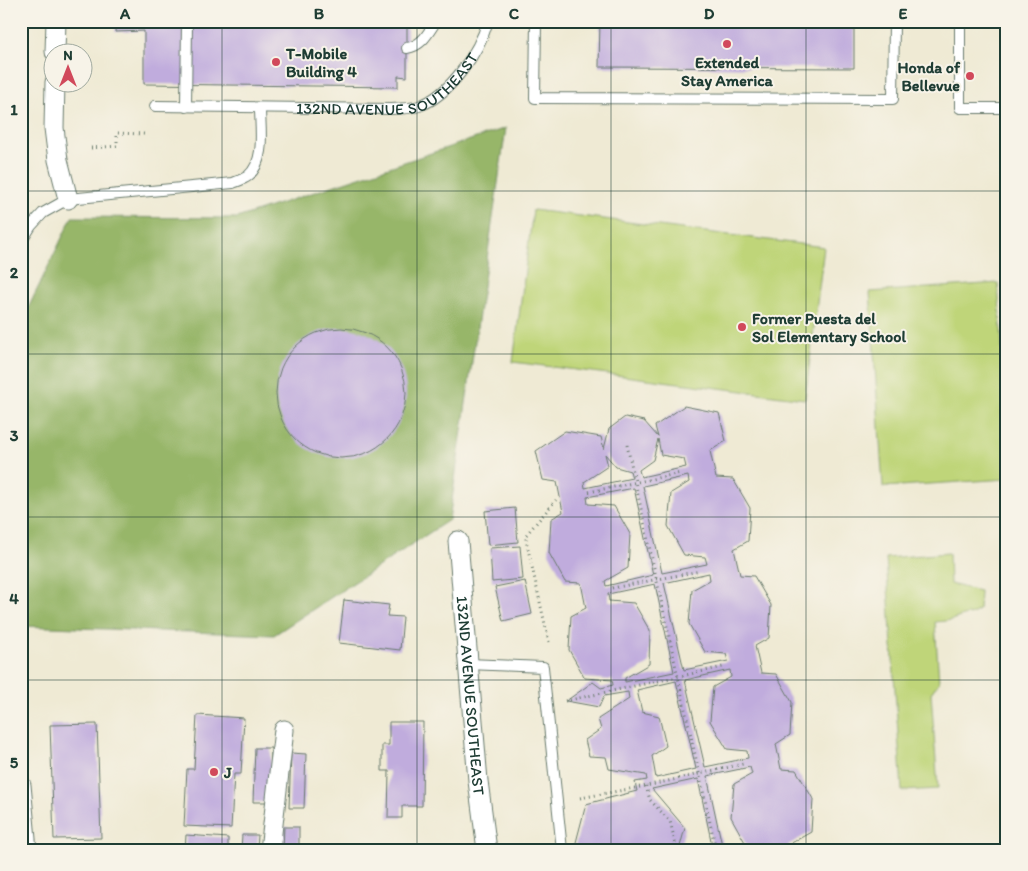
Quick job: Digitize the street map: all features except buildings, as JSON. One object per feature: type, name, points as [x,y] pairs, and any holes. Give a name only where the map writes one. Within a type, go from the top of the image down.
[{"type":"street","points":[[55,42],[56,21]]},
{"type":"street","points":[[55,92],[54,128],[57,152],[68,199]]},
{"type":"street","name":"132ND AVENUE SOUTHEAST","points":[[458,541],[478,780],[487,850]]},
{"type":"street","points":[[270,850],[284,730]]},
{"type":"street","points":[[21,785],[27,850]]},
{"type":"lane","points":[[186,107],[187,21]]},
{"type":"lane","points":[[407,48],[414,47],[422,41],[436,21]]},
{"type":"lane","name":"132ND AVENUE SOUTHEAST","points":[[155,106],[392,109],[418,106],[441,94],[456,79],[484,35],[488,21]]},
{"type":"lane","points":[[536,21],[535,98],[893,99],[894,21]]},
{"type":"lane","points":[[960,21],[960,108],[1007,108]]},
{"type":"lane","points":[[21,242],[31,226],[43,213],[68,199],[233,183],[247,177],[255,168],[260,155],[260,108]]},
{"type":"lane","points":[[468,664],[543,667],[562,850]]},
{"type":"path","points":[[91,148],[117,146],[118,134],[144,134]]},
{"type":"path","points":[[627,446],[716,850]]},
{"type":"path","points":[[589,492],[681,472]]},
{"type":"path","points":[[549,642],[526,535],[556,500]]},
{"type":"path","points":[[612,588],[700,571]]},
{"type":"path","points":[[565,702],[723,667]]},
{"type":"path","points":[[580,798],[646,786],[743,764]]},
{"type":"path","points":[[646,786],[650,800],[670,822],[676,846],[680,850]]},
{"type":"green space","points":[[506,128],[449,520],[274,635],[21,626],[21,323],[72,217],[237,218]]},
{"type":"green space","points":[[533,210],[824,247],[805,399],[513,362]]},
{"type":"green space","points":[[998,283],[1007,422],[1007,479],[883,487],[870,292]]},
{"type":"green space","points":[[949,553],[950,584],[980,591],[979,609],[971,614],[935,622],[939,682],[931,693],[938,789],[902,791],[886,558]]},
{"type":"place","name":"Extended Stay America","points":[[727,44]]},
{"type":"place","name":"T-Mobile Building 4","points":[[276,62]]},
{"type":"place","name":"Honda of Bellevue","points":[[970,76]]},
{"type":"place","name":"Former Puesta del Sol Elementary School","points":[[742,327]]},
{"type":"place","name":"J","points":[[214,772]]}]
